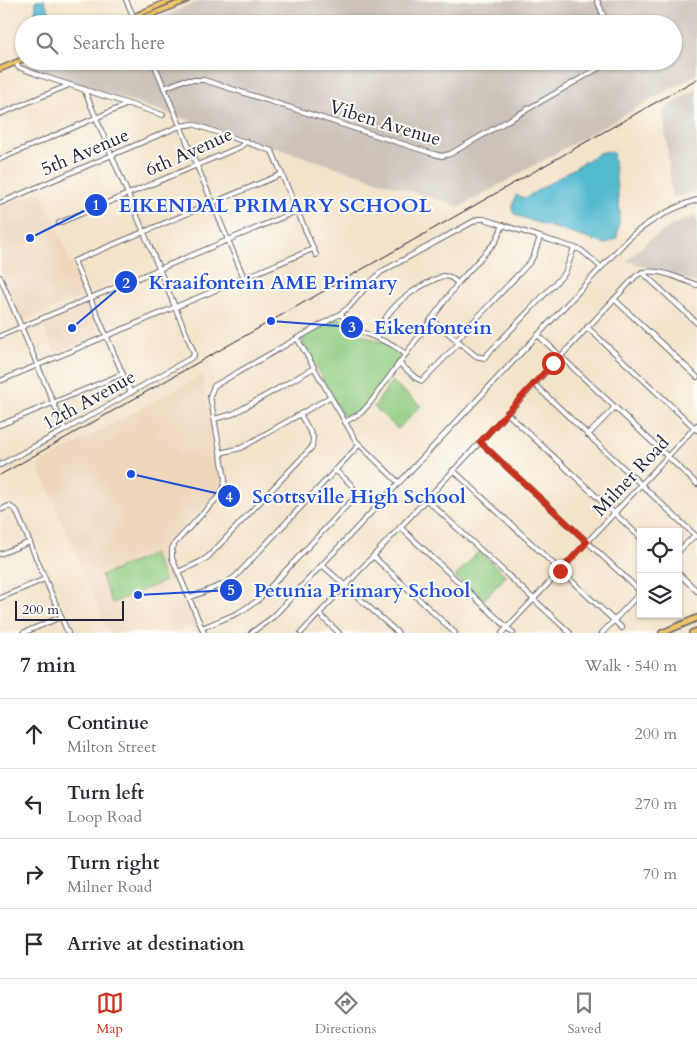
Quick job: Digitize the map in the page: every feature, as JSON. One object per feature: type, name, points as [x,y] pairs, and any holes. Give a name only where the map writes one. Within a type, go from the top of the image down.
[{"type":"highway","points":[[662,633],[697,618]]},
{"type":"highway","points":[[692,633],[697,631]]},
{"type":"main road","points":[[144,15],[171,0]]},
{"type":"main road","points":[[148,15],[187,0]]},
{"type":"main road","points":[[0,69],[15,62]]},
{"type":"street","points":[[126,0],[133,15]]},
{"type":"street","points":[[597,0],[603,15]]},
{"type":"street","points":[[24,70],[163,115]]},
{"type":"street","points":[[157,70],[244,278]]},
{"type":"street","name":"Viben Avenue","points":[[164,88],[184,80],[204,80],[442,156],[450,154],[595,70]]},
{"type":"street","points":[[0,114],[69,85]]},
{"type":"street","points":[[84,89],[175,307]]},
{"type":"street","points":[[0,159],[128,104]]},
{"type":"street","points":[[180,126],[192,124],[272,151],[316,255]]},
{"type":"street","name":"5th Avenue","points":[[0,203],[180,126]]},
{"type":"street","name":"6th Avenue","points":[[59,223],[240,147],[247,142]]},
{"type":"street","points":[[130,393],[74,261],[282,174]]},
{"type":"street","points":[[251,633],[273,617],[628,239],[666,211],[697,200]]},
{"type":"street","points":[[0,336],[297,211]]},
{"type":"street","points":[[204,633],[172,555],[174,545],[220,495],[224,487],[225,478],[210,396],[214,386],[340,314],[349,307],[381,272],[471,222],[484,219],[574,248],[585,252],[601,267]]},
{"type":"street","points":[[345,422],[365,409],[458,283],[496,241],[502,225]]},
{"type":"street","points":[[399,363],[422,381],[530,262],[540,237]]},
{"type":"street","points":[[431,319],[478,358],[487,356],[565,273],[574,248]]},
{"type":"street","points":[[0,381],[313,249]]},
{"type":"street","points":[[301,633],[634,277],[642,272],[656,272],[697,285]]},
{"type":"street","points":[[642,272],[697,323]]},
{"type":"street","points":[[0,276],[65,430]]},
{"type":"street","points":[[377,338],[386,318],[399,302],[408,295],[443,276],[450,277],[458,283]]},
{"type":"street","points":[[0,292],[6,290]]},
{"type":"street","points":[[614,299],[697,377]]},
{"type":"street","name":"12th Avenue","points":[[0,464],[65,430],[191,358],[194,352],[175,307]]},
{"type":"street","points":[[340,314],[357,330],[391,344],[406,354]]},
{"type":"street","points":[[587,327],[696,428]]},
{"type":"street","points":[[538,335],[697,484]]},
{"type":"street","points":[[297,338],[359,445],[399,483]]},
{"type":"street","points":[[214,419],[233,414],[314,368]]},
{"type":"street","points":[[0,425],[122,374]]},
{"type":"street","points":[[534,384],[696,536],[682,548]]},
{"type":"street","points":[[220,453],[241,448],[330,397]]},
{"type":"street","points":[[588,435],[614,407]]},
{"type":"street","points":[[507,413],[637,534]]},
{"type":"street","points":[[178,572],[208,557],[312,447],[313,437],[300,414]]},
{"type":"street","name":"Milner Road","points":[[502,633],[696,428]]},
{"type":"street","points":[[480,442],[637,588]]},
{"type":"street","points":[[189,598],[226,583],[235,577],[359,445]]},
{"type":"street","points":[[202,628],[238,613],[258,601],[354,498],[354,489],[335,470]]},
{"type":"street","points":[[453,470],[622,628]]},
{"type":"street","points":[[426,499],[570,633]]},
{"type":"street","points":[[0,510],[12,507],[16,510],[68,633]]},
{"type":"street","points":[[400,527],[513,633]]},
{"type":"street","points":[[0,554],[30,542]]},
{"type":"street","points":[[373,556],[456,633]]},
{"type":"street","points":[[322,565],[398,633]]},
{"type":"street","points":[[682,578],[697,591]]},
{"type":"street","points":[[0,598],[45,579]]},
{"type":"street","points":[[602,633],[637,596]]},
{"type":"street","points":[[319,614],[339,633]]},
{"type":"street","points":[[24,633],[61,617]]},
{"type":"shaded area","points":[[202,0],[697,0],[697,74],[460,207],[34,70],[682,70],[682,15],[166,15]]},
{"type":"shaded area","points":[[697,89],[697,191],[672,198],[663,110]]},
{"type":"shaded area","points":[[41,191],[85,296],[22,322],[0,269],[0,207]]},
{"type":"shaded area","points":[[697,216],[697,283],[627,261],[649,240],[675,224]]},
{"type":"shaded area","points":[[89,304],[102,334],[55,353],[42,323]]},
{"type":"shaded area","points":[[202,375],[221,484],[214,495],[164,549],[195,624],[173,633],[109,633],[38,465]]},
{"type":"green space","points":[[336,318],[345,321],[359,333],[388,344],[402,354],[367,404],[348,417],[342,414],[302,342],[304,336]]},
{"type":"green space","points":[[392,381],[421,406],[398,429],[374,407]]},
{"type":"green space","points":[[479,551],[506,576],[482,602],[455,577]]},
{"type":"green space","points":[[153,554],[165,581],[112,603],[101,576]]},
{"type":"water","points":[[36,0],[44,0],[51,15],[34,15]]},
{"type":"water","points":[[609,151],[613,153],[620,213],[617,238],[605,244],[514,214],[512,209],[516,195],[525,198],[599,153]]},
{"type":"railway","points":[[0,475],[697,79]]},
{"type":"place","name":"EIKENDAL PRIMARY SCHOOL","points":[[30,238]]},
{"type":"place","name":"Eikenfontein","points":[[271,321]]},
{"type":"place","name":"Kraaifontein AME Primary","points":[[72,328]]},
{"type":"place","name":"Scottsville High School","points":[[131,474]]},
{"type":"place","name":"Petunia Primary School","points":[[138,595]]},
{"type":"route","points":[[553,363],[480,442],[587,542],[560,571]]}]
